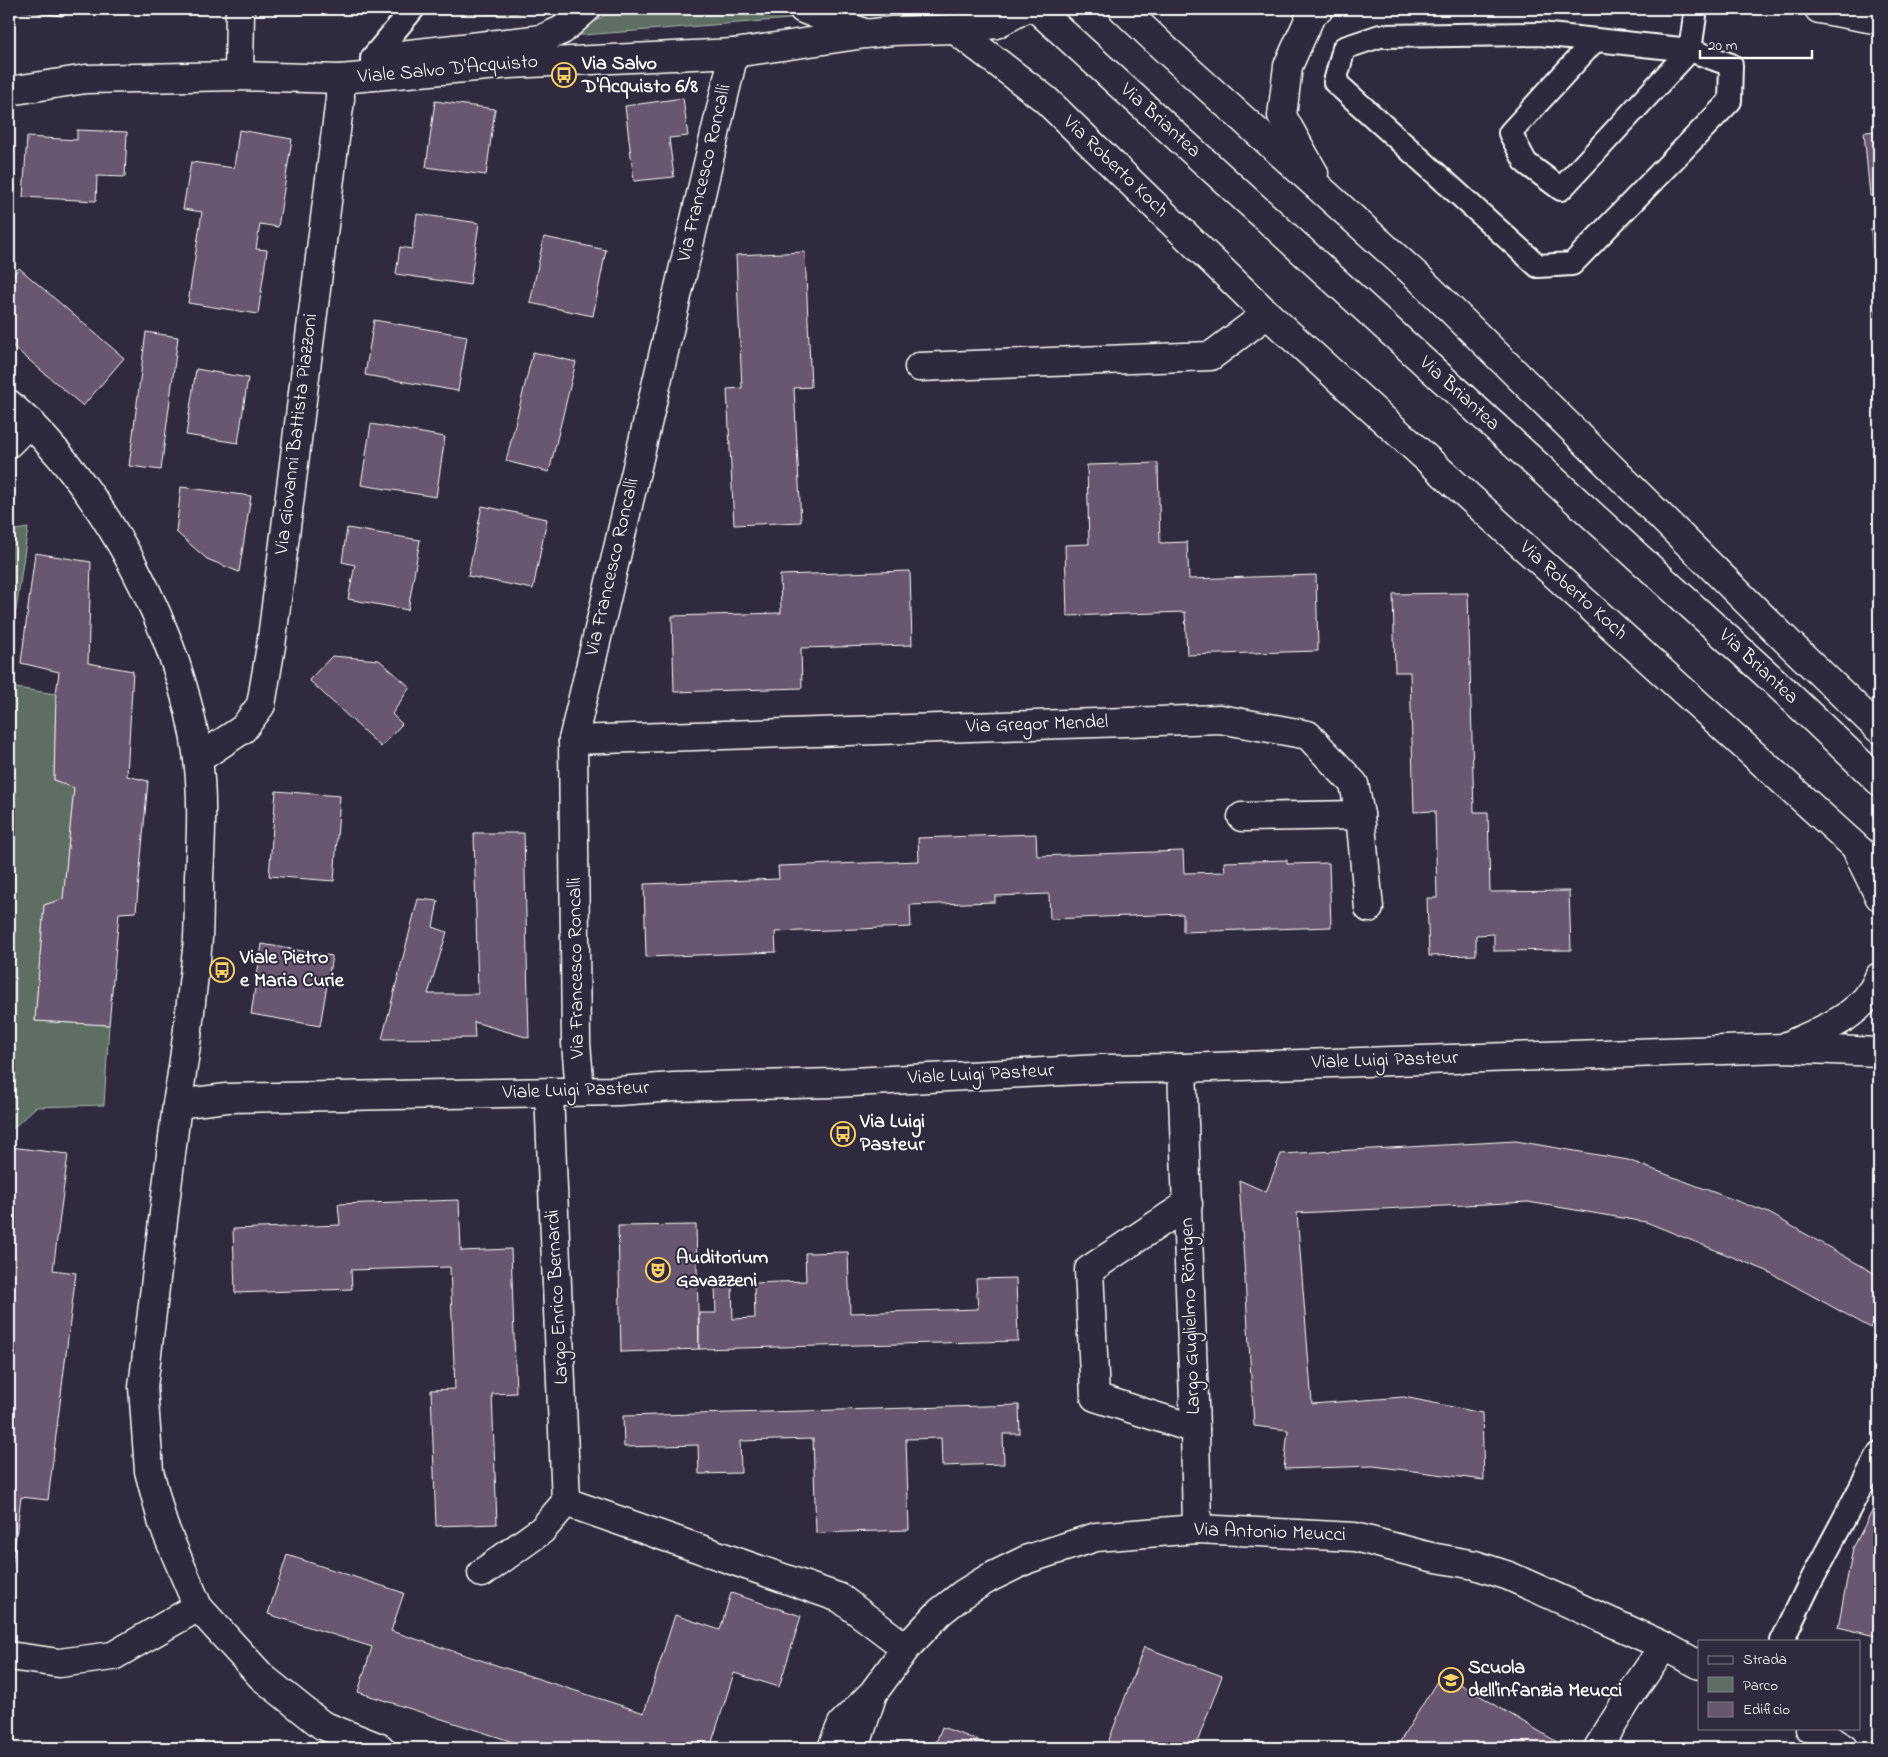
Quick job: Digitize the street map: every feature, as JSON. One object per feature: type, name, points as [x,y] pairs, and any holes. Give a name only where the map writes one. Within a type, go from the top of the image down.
[{"type":"street","points":[[240,9],[239,76],[372,58],[542,39],[562,30],[586,9]]},
{"type":"street","points":[[803,9],[865,34]]},
{"type":"street","name":"Viale Salvo D'Acquisto","points":[[9,91],[86,79],[239,76],[340,79],[510,64],[734,53],[892,31],[954,29],[996,24],[1024,9]]},
{"type":"street","name":"Via Briantea","points":[[1037,9],[1774,681],[1879,782]]},
{"type":"street","name":"Via Briantea","points":[[1123,9],[1418,277],[1785,639],[1879,729]]},
{"type":"street","name":"Via Briantea","points":[[1319,9],[1312,13],[1288,66],[1282,116],[1326,194]]},
{"type":"street","points":[[1819,9],[1879,20]]},
{"type":"street","name":"Via Roberto Koch","points":[[954,29],[1045,99],[1266,314],[1879,868]]},
{"type":"street","name":"Via Francesco Roncalli","points":[[580,1091],[576,1043],[573,740],[734,53]]},
{"type":"street","name":"Via Giovanni Battista Piazzoni","points":[[198,759],[243,729],[261,705],[281,568],[340,99],[340,79]]},
{"type":"street","points":[[919,367],[1211,356],[1266,314]]},
{"type":"street","points":[[9,404],[30,422],[100,508],[136,571],[166,635],[186,699],[198,759],[202,814],[198,938],[185,1058],[177,1104],[143,1387],[149,1471],[163,1524],[198,1606],[262,1677],[322,1725],[380,1748]]},
{"type":"street","points":[[9,443],[30,422]]},
{"type":"street","name":"Via Gregor Mendel","points":[[573,740],[1220,719],[1308,735],[1354,784],[1360,815],[1369,908]]},
{"type":"street","points":[[1242,817],[1360,815]]},
{"type":"street","points":[[1855,847],[1879,896]]},
{"type":"street","name":"Viale Luigi Pasteur","points":[[1784,1048],[1835,1024],[1856,1010],[1874,991],[1879,978]]},
{"type":"street","name":"Viale Luigi Pasteur","points":[[177,1104],[227,1098],[549,1093],[834,1083],[1101,1069],[1784,1048],[1879,1052]]},
{"type":"street","name":"Largo Guglielmo Röntgen","points":[[1182,1068],[1188,1204],[1197,1529]]},
{"type":"street","name":"Largo Enrico Bernardi","points":[[549,1093],[566,1502]]},
{"type":"street","name":"Largo Guglielmo Röntgen","points":[[1188,1204],[1089,1270],[1095,1397],[1195,1429]]},
{"type":"street","points":[[482,1573],[542,1530],[566,1502],[840,1598],[906,1648]]},
{"type":"street","name":"Via Antonio Meucci","points":[[832,1748],[842,1724],[873,1693],[906,1648],[940,1612],[963,1594],[989,1578],[1028,1559],[1096,1537],[1197,1529],[1355,1537],[1431,1557],[1474,1565],[1509,1576],[1664,1646],[1698,1664]]},
{"type":"street","points":[[9,1656],[59,1663],[113,1656],[198,1606]]},
{"type":"street","points":[[1598,1748],[1633,1691],[1664,1646]]},
{"type":"street","name":"Via Antonio Meucci","points":[[855,1748],[873,1693]]},
{"type":"street","points":[[1813,1730],[1844,1748]]},
{"type":"lane","points":[[372,58],[413,9]]},
{"type":"lane","points":[[1595,40],[1510,133],[1526,163],[1561,189],[1690,50],[1696,9]]},
{"type":"lane","points":[[1540,34],[1690,50],[1731,65],[1730,101],[1572,264],[1538,266],[1335,82],[1344,48],[1380,36],[1540,34]]},
{"type":"lane","points":[[1782,1640],[1809,1585],[1879,1453]]},
{"type":"green space","points":[[463,9],[540,9],[508,15],[459,13]]},
{"type":"green space","points":[[615,9],[775,9],[790,19],[570,36]]},
{"type":"green space","points":[[28,528],[9,659],[9,531]]},
{"type":"green space","points":[[9,687],[56,694],[54,780],[74,788],[63,899],[44,905],[35,1021],[109,1025],[104,1105],[36,1107],[9,1132]]},
{"type":"building","points":[[9,9],[63,9],[62,16]]},
{"type":"building","points":[[132,9],[199,9],[199,14],[132,12]]},
{"type":"building","points":[[683,98],[688,136],[669,138],[674,177],[634,181],[625,106]]},
{"type":"building","points":[[435,101],[495,109],[486,175],[426,167]]},
{"type":"building","points":[[77,130],[127,132],[125,177],[97,176],[96,201],[23,197],[27,137],[77,140]]},
{"type":"building","points":[[239,130],[292,139],[278,227],[260,224],[256,249],[267,250],[258,314],[188,303],[202,212],[183,209],[191,162],[234,168]]},
{"type":"building","points":[[1879,131],[1879,195],[1870,196],[1864,132]]},
{"type":"building","points":[[417,214],[479,223],[470,285],[396,274],[400,247],[412,249]]},
{"type":"building","points":[[1871,229],[1879,229],[1879,320],[1877,320]]},
{"type":"building","points":[[544,237],[606,250],[593,316],[530,303]]},
{"type":"building","points":[[805,252],[811,387],[794,388],[801,522],[734,525],[727,389],[742,388],[736,255]]},
{"type":"building","points":[[19,268],[124,358],[83,406],[9,343],[9,280]]},
{"type":"building","points":[[374,320],[467,336],[458,391],[365,375]]},
{"type":"building","points":[[146,332],[178,337],[161,470],[129,466]]},
{"type":"building","points":[[533,352],[576,362],[549,472],[506,461]]},
{"type":"building","points":[[196,369],[248,378],[238,443],[186,435]]},
{"type":"building","points":[[371,424],[445,437],[436,497],[361,485]]},
{"type":"building","points":[[1158,463],[1160,543],[1187,542],[1189,579],[1316,575],[1318,651],[1187,655],[1185,612],[1067,616],[1065,545],[1089,544],[1087,465]]},
{"type":"building","points":[[181,487],[251,496],[239,572],[207,559],[176,532]]},
{"type":"building","points":[[482,506],[547,519],[533,589],[468,576]]},
{"type":"building","points":[[347,528],[420,540],[408,610],[348,599],[355,565],[342,562]]},
{"type":"building","points":[[35,553],[91,562],[88,663],[133,671],[127,776],[148,781],[136,912],[119,913],[109,1025],[35,1021],[44,905],[63,899],[74,788],[54,780],[56,694],[59,672],[21,663]]},
{"type":"building","points":[[910,571],[912,645],[801,648],[802,688],[674,692],[672,616],[781,613],[780,575]]},
{"type":"building","points":[[1468,593],[1474,812],[1488,812],[1490,892],[1569,891],[1571,950],[1494,951],[1494,934],[1476,935],[1476,955],[1429,956],[1427,898],[1437,898],[1435,811],[1414,812],[1410,672],[1395,672],[1393,594]]},
{"type":"building","points":[[332,656],[379,660],[410,687],[392,714],[402,724],[381,747],[309,680]]},
{"type":"building","points":[[276,791],[340,796],[334,881],[269,876]]},
{"type":"building","points":[[474,833],[524,833],[529,1038],[474,1022],[475,1038],[382,1039],[418,899],[438,901],[433,927],[447,932],[428,994],[478,994]]},
{"type":"building","points":[[1036,834],[1037,856],[1183,851],[1184,873],[1225,872],[1224,862],[1287,860],[1287,864],[1329,863],[1331,927],[1183,932],[1183,914],[1050,919],[1049,894],[995,896],[995,902],[910,905],[911,927],[775,932],[776,952],[646,957],[644,884],[779,879],[778,866],[919,861],[918,838]]},
{"type":"building","points":[[262,944],[332,956],[320,1026],[251,1014]]},
{"type":"building","points":[[1516,1141],[1628,1160],[1769,1213],[1879,1276],[1879,1311],[1871,1328],[1767,1271],[1646,1222],[1528,1202],[1297,1213],[1312,1404],[1404,1397],[1482,1413],[1484,1480],[1373,1466],[1284,1469],[1288,1430],[1254,1426],[1239,1180],[1266,1192],[1281,1154]]},
{"type":"building","points":[[10,1147],[68,1154],[53,1270],[76,1273],[48,1500],[21,1497],[9,1590],[9,1299],[11,1279],[9,1279]]},
{"type":"building","points":[[459,1200],[461,1251],[511,1249],[516,1393],[492,1394],[497,1524],[436,1526],[431,1390],[455,1389],[450,1267],[351,1270],[352,1289],[235,1293],[233,1229],[340,1225],[338,1204]]},
{"type":"building","name":"Auditorium Gavazzeni","points":[[696,1225],[699,1349],[621,1352],[618,1226]]},
{"type":"building","points":[[848,1252],[850,1313],[978,1309],[976,1279],[1016,1278],[1018,1341],[699,1349],[699,1313],[716,1313],[715,1286],[732,1286],[733,1319],[755,1318],[754,1283],[806,1281],[805,1253]]},
{"type":"building","points":[[1019,1405],[1020,1434],[1003,1434],[1004,1464],[942,1466],[941,1438],[906,1439],[909,1530],[816,1533],[813,1439],[740,1441],[741,1473],[699,1474],[698,1445],[624,1447],[623,1416]]},
{"type":"building","points":[[1879,1498],[1879,1637],[1838,1627],[1853,1548]]},
{"type":"building","points":[[287,1555],[404,1593],[391,1631],[644,1713],[675,1615],[720,1630],[731,1593],[801,1616],[779,1687],[734,1673],[710,1748],[671,1748],[660,1745],[659,1748],[532,1748],[358,1692],[372,1647],[268,1614]]},
{"type":"building","points":[[1144,1647],[1222,1676],[1195,1748],[1106,1748]]},
{"type":"building","points":[[1442,1673],[1562,1745],[1561,1748],[1396,1748]]},
{"type":"building","points":[[942,1727],[998,1748],[934,1748]]},
{"type":"place","name":"Via Salvo D'Acquisto 6/8","points":[[564,75]]},
{"type":"place","name":"Viale Pietro e Maria Curie","points":[[222,970]]},
{"type":"place","name":"Via Luigi Pasteur","points":[[843,1134]]},
{"type":"place","name":"Auditorium Gavazzeni","points":[[658,1270]]},
{"type":"place","name":"Scuola dell'infanzia Meucci","points":[[1451,1680]]}]
